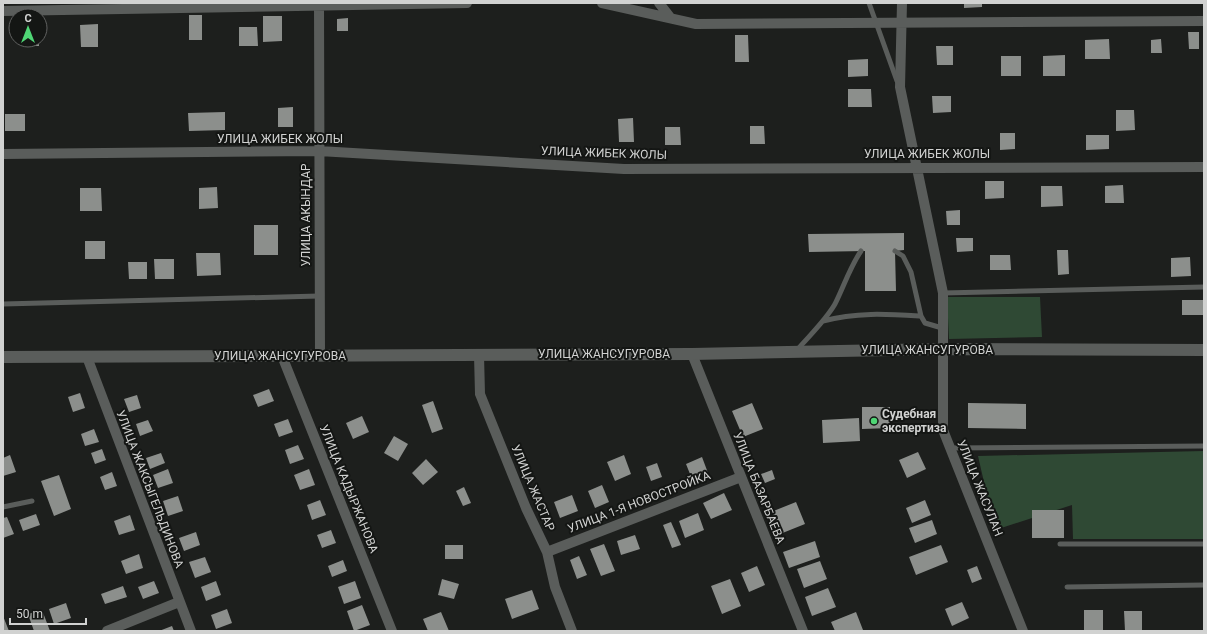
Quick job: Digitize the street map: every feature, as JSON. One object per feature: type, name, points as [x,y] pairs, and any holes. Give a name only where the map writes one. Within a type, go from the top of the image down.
[{"type":"main road","name":"УЛИЦА ЖАНСУГУРОВА","points":[[3,357],[692,354],[797,351],[942,350],[1204,350]]},
{"type":"street","points":[[3,11],[319,4],[467,3]]},
{"type":"street","points":[[602,3],[696,24],[1204,21]]},
{"type":"street","points":[[659,3],[670,17]]},
{"type":"street","name":"УЛИЦА ЖАСУЛАН","points":[[902,3],[900,87],[915,167],[943,293],[942,430],[1023,631]]},
{"type":"street","name":"УЛИЦА АКЫНДАР","points":[[319,4],[320,355]]},
{"type":"street","name":"УЛИЦА ЖИБЕК ЖОЛЫ","points":[[3,154],[319,151],[624,169],[915,167],[1204,168]]},
{"type":"street","name":"УЛИЦА ЖАСТАР","points":[[479,354],[480,394],[526,508],[547,552],[555,587],[572,631]]},
{"type":"street","name":"УЛИЦА БАЗАРБАЕВА","points":[[692,354],[803,631]]},
{"type":"street","name":"УЛИЦА КАДЫРЖАНОВА","points":[[282,356],[392,631]]},
{"type":"street","name":"УЛИЦА ЖАКСЫГЕЛЬДИНОВА","points":[[86,357],[190,631]]},
{"type":"street","name":"УЛИЦА 1-Я НОВОСТРОЙКА","points":[[547,552],[741,477]]},
{"type":"street","points":[[107,631],[178,602]]},
{"type":"lane","points":[[868,3],[900,87]]},
{"type":"lane","points":[[797,351],[823,321],[834,304],[853,263],[861,250]]},
{"type":"lane","points":[[895,250],[903,256],[911,272],[921,316],[925,322],[942,328]]},
{"type":"lane","points":[[943,293],[1204,287]]},
{"type":"lane","points":[[3,304],[319,296]]},
{"type":"lane","points":[[823,321],[841,316],[868,314],[921,316]]},
{"type":"lane","points":[[950,448],[1204,446]]},
{"type":"lane","points":[[3,507],[32,501]]},
{"type":"lane","points":[[1060,544],[1204,544]]},
{"type":"lane","points":[[1067,587],[1204,585]]},
{"type":"green space","points":[[947,297],[1040,297],[1042,337],[949,339]]},
{"type":"green space","points":[[1204,451],[1204,539],[1073,539],[1072,505],[995,530],[978,456]]},
{"type":"building","points":[[964,3],[982,3],[982,7],[964,8]]},
{"type":"building","points":[[189,15],[202,15],[202,40],[189,40]]},
{"type":"building","points":[[263,16],[282,16],[282,41],[263,42]]},
{"type":"building","points":[[348,18],[348,31],[337,31],[337,19]]},
{"type":"building","points":[[98,24],[98,47],[81,47],[80,25]]},
{"type":"building","points":[[239,27],[257,27],[258,46],[239,46]]},
{"type":"building","points":[[1188,32],[1199,32],[1199,49],[1189,49]]},
{"type":"building","points":[[735,35],[748,35],[749,62],[735,62]]},
{"type":"building","points":[[1109,39],[1110,59],[1085,59],[1085,40]]},
{"type":"building","points":[[1161,39],[1162,53],[1151,53],[1151,40]]},
{"type":"building","points":[[936,46],[953,46],[953,65],[937,65]]},
{"type":"building","points":[[1065,55],[1065,76],[1043,76],[1043,56]]},
{"type":"building","points":[[1001,56],[1021,56],[1021,76],[1001,76]]},
{"type":"building","points":[[868,59],[868,76],[848,77],[848,60]]},
{"type":"building","points":[[848,89],[871,89],[872,107],[848,107]]},
{"type":"building","points":[[932,96],[951,96],[951,112],[933,113]]},
{"type":"building","points":[[293,107],[293,127],[278,127],[278,108]]},
{"type":"building","points":[[1116,110],[1134,110],[1135,130],[1116,131]]},
{"type":"building","points":[[225,112],[225,130],[189,131],[188,113]]},
{"type":"building","points":[[5,114],[25,114],[25,131],[5,131]]},
{"type":"building","points":[[633,118],[634,142],[619,142],[618,119]]},
{"type":"building","points":[[750,126],[764,126],[765,144],[750,144]]},
{"type":"building","points":[[665,127],[680,127],[681,145],[665,145]]},
{"type":"building","points":[[1000,133],[1015,133],[1015,149],[1000,150]]},
{"type":"building","points":[[1086,135],[1109,135],[1109,149],[1086,150]]},
{"type":"building","points":[[985,181],[1004,181],[1004,198],[985,199]]},
{"type":"building","points":[[1123,185],[1124,203],[1105,203],[1105,186]]},
{"type":"building","points":[[1041,186],[1062,186],[1063,206],[1041,207]]},
{"type":"building","points":[[217,187],[218,208],[199,209],[199,188]]},
{"type":"building","points":[[80,188],[101,188],[102,211],[80,211]]},
{"type":"building","points":[[960,210],[960,225],[947,225],[946,211]]},
{"type":"building","points":[[254,225],[278,225],[278,255],[254,255]]},
{"type":"building","points":[[904,233],[904,250],[895,251],[896,291],[865,291],[865,251],[809,252],[808,234]]},
{"type":"building","points":[[956,238],[973,238],[973,251],[957,252]]},
{"type":"building","points":[[85,241],[105,241],[105,259],[85,259]]},
{"type":"building","points":[[1057,250],[1068,250],[1069,274],[1058,275]]},
{"type":"building","points":[[196,253],[220,253],[221,275],[197,276]]},
{"type":"building","points":[[990,255],[1010,255],[1011,270],[990,270]]},
{"type":"building","points":[[1190,257],[1191,276],[1171,277],[1171,258]]},
{"type":"building","points":[[154,259],[174,259],[174,279],[155,279]]},
{"type":"building","points":[[128,262],[147,262],[147,279],[129,279]]},
{"type":"building","points":[[1182,300],[1204,300],[1204,315],[1182,315]]},
{"type":"building","points":[[269,389],[274,401],[258,407],[253,395]]},
{"type":"building","points":[[80,393],[85,408],[73,412],[68,397]]},
{"type":"building","points":[[137,395],[141,408],[129,412],[124,399]]},
{"type":"building","points":[[433,401],[443,429],[432,433],[422,405]]},
{"type":"building","points":[[752,403],[763,429],[743,437],[732,411]]},
{"type":"building","points":[[968,403],[1026,404],[1026,429],[968,428]]},
{"type":"building","points":[[862,407],[890,407],[890,428],[862,429]]},
{"type":"building","points":[[362,416],[369,432],[353,439],[346,423]]},
{"type":"building","points":[[859,418],[860,441],[823,443],[822,420]]},
{"type":"building","points":[[288,419],[293,432],[279,437],[274,424]]},
{"type":"building","points":[[148,420],[153,431],[140,436],[136,424]]},
{"type":"building","points":[[94,429],[99,442],[85,446],[81,434]]},
{"type":"building","points":[[394,436],[408,444],[398,461],[384,453]]},
{"type":"building","points":[[298,445],[304,459],[290,464],[285,450]]},
{"type":"building","points":[[102,449],[106,460],[95,464],[91,453]]},
{"type":"building","points":[[918,452],[926,469],[907,478],[899,460]]},
{"type":"building","points":[[161,453],[165,463],[150,469],[146,458]]},
{"type":"building","points":[[10,455],[16,472],[3,476],[3,458]]},
{"type":"building","points":[[624,455],[631,474],[615,481],[607,462]]},
{"type":"building","points":[[702,457],[708,473],[692,479],[686,464]]},
{"type":"building","points":[[426,459],[438,472],[423,485],[412,473]]},
{"type":"building","points":[[657,463],[662,477],[651,481],[646,467]]},
{"type":"building","points":[[168,469],[173,483],[158,488],[153,475]]},
{"type":"building","points":[[309,469],[315,485],[300,490],[294,475]]},
{"type":"building","points":[[772,470],[775,479],[765,483],[761,474]]},
{"type":"building","points":[[112,472],[117,486],[105,490],[100,477]]},
{"type":"building","points":[[59,475],[71,509],[54,516],[41,481]]},
{"type":"building","points":[[602,485],[609,502],[595,508],[588,491]]},
{"type":"building","points":[[464,487],[471,503],[463,506],[456,491]]},
{"type":"building","points":[[724,493],[732,510],[711,519],[703,503]]},
{"type":"building","points":[[572,495],[578,511],[560,518],[554,502]]},
{"type":"building","points":[[178,496],[183,511],[168,516],[163,501]]},
{"type":"building","points":[[320,500],[326,515],[312,520],[307,505]]},
{"type":"building","points":[[925,500],[931,515],[912,523],[906,508]]},
{"type":"building","points":[[796,502],[805,524],[780,534],[771,512]]},
{"type":"building","points":[[1032,510],[1064,510],[1064,538],[1032,538]]},
{"type":"building","points":[[698,513],[704,530],[685,538],[679,521]]},
{"type":"building","points":[[36,514],[40,525],[23,531],[19,520]]},
{"type":"building","points":[[130,515],[135,530],[119,535],[114,521]]},
{"type":"building","points":[[7,517],[14,534],[3,538],[3,518]]},
{"type":"building","points":[[932,520],[937,534],[915,543],[909,528]]},
{"type":"building","points":[[671,522],[681,545],[672,548],[663,525]]},
{"type":"building","points":[[331,530],[336,543],[322,548],[317,535]]},
{"type":"building","points":[[196,532],[200,545],[184,551],[179,538]]},
{"type":"building","points":[[635,535],[640,549],[621,555],[617,541]]},
{"type":"building","points":[[815,541],[820,557],[789,568],[783,552]]},
{"type":"building","points":[[604,544],[615,571],[601,576],[590,549]]},
{"type":"building","points":[[445,545],[463,545],[463,559],[445,559]]},
{"type":"building","points":[[941,545],[948,562],[916,575],[909,557]]},
{"type":"building","points":[[139,554],[143,568],[126,574],[121,561]]},
{"type":"building","points":[[579,556],[587,575],[577,579],[570,560]]},
{"type":"building","points":[[205,557],[211,572],[195,578],[189,562]]},
{"type":"building","points":[[343,560],[347,571],[332,577],[328,566]]},
{"type":"building","points":[[820,561],[827,579],[804,588],[797,569]]},
{"type":"building","points":[[757,566],[765,585],[749,592],[741,573]]},
{"type":"building","points":[[977,566],[982,579],[972,583],[967,570]]},
{"type":"building","points":[[442,579],[459,584],[454,599],[438,595]]},
{"type":"building","points":[[730,579],[741,606],[722,614],[711,586]]},
{"type":"building","points":[[154,581],[159,593],[143,599],[138,587]]},
{"type":"building","points":[[216,581],[221,595],[206,601],[201,587]]},
{"type":"building","points":[[355,581],[361,598],[344,604],[338,587]]},
{"type":"building","points":[[123,586],[127,597],[105,604],[101,594]]},
{"type":"building","points":[[828,588],[836,607],[812,616],[805,597]]},
{"type":"building","points":[[532,590],[539,609],[512,619],[505,599]]},
{"type":"building","points":[[962,602],[969,618],[952,626],[945,609]]},
{"type":"building","points":[[66,603],[71,618],[54,624],[49,609]]},
{"type":"building","points":[[362,605],[370,625],[354,631],[347,611]]},
{"type":"building","points":[[227,609],[232,623],[216,629],[211,615]]},
{"type":"building","points":[[42,610],[50,631],[34,631],[28,614]]},
{"type":"building","points":[[1084,610],[1103,610],[1103,631],[1084,631]]},
{"type":"building","points":[[1124,611],[1142,611],[1142,631],[1125,631]]},
{"type":"building","points":[[441,612],[449,631],[428,631],[423,619]]},
{"type":"building","points":[[856,612],[863,630],[835,631],[831,622]]},
{"type":"building","points":[[3,616],[9,631],[3,631]]},
{"type":"building","points":[[172,626],[174,631],[159,631]]},
{"type":"place","name":"Судебная экспертиза","points":[[874,421]]}]
